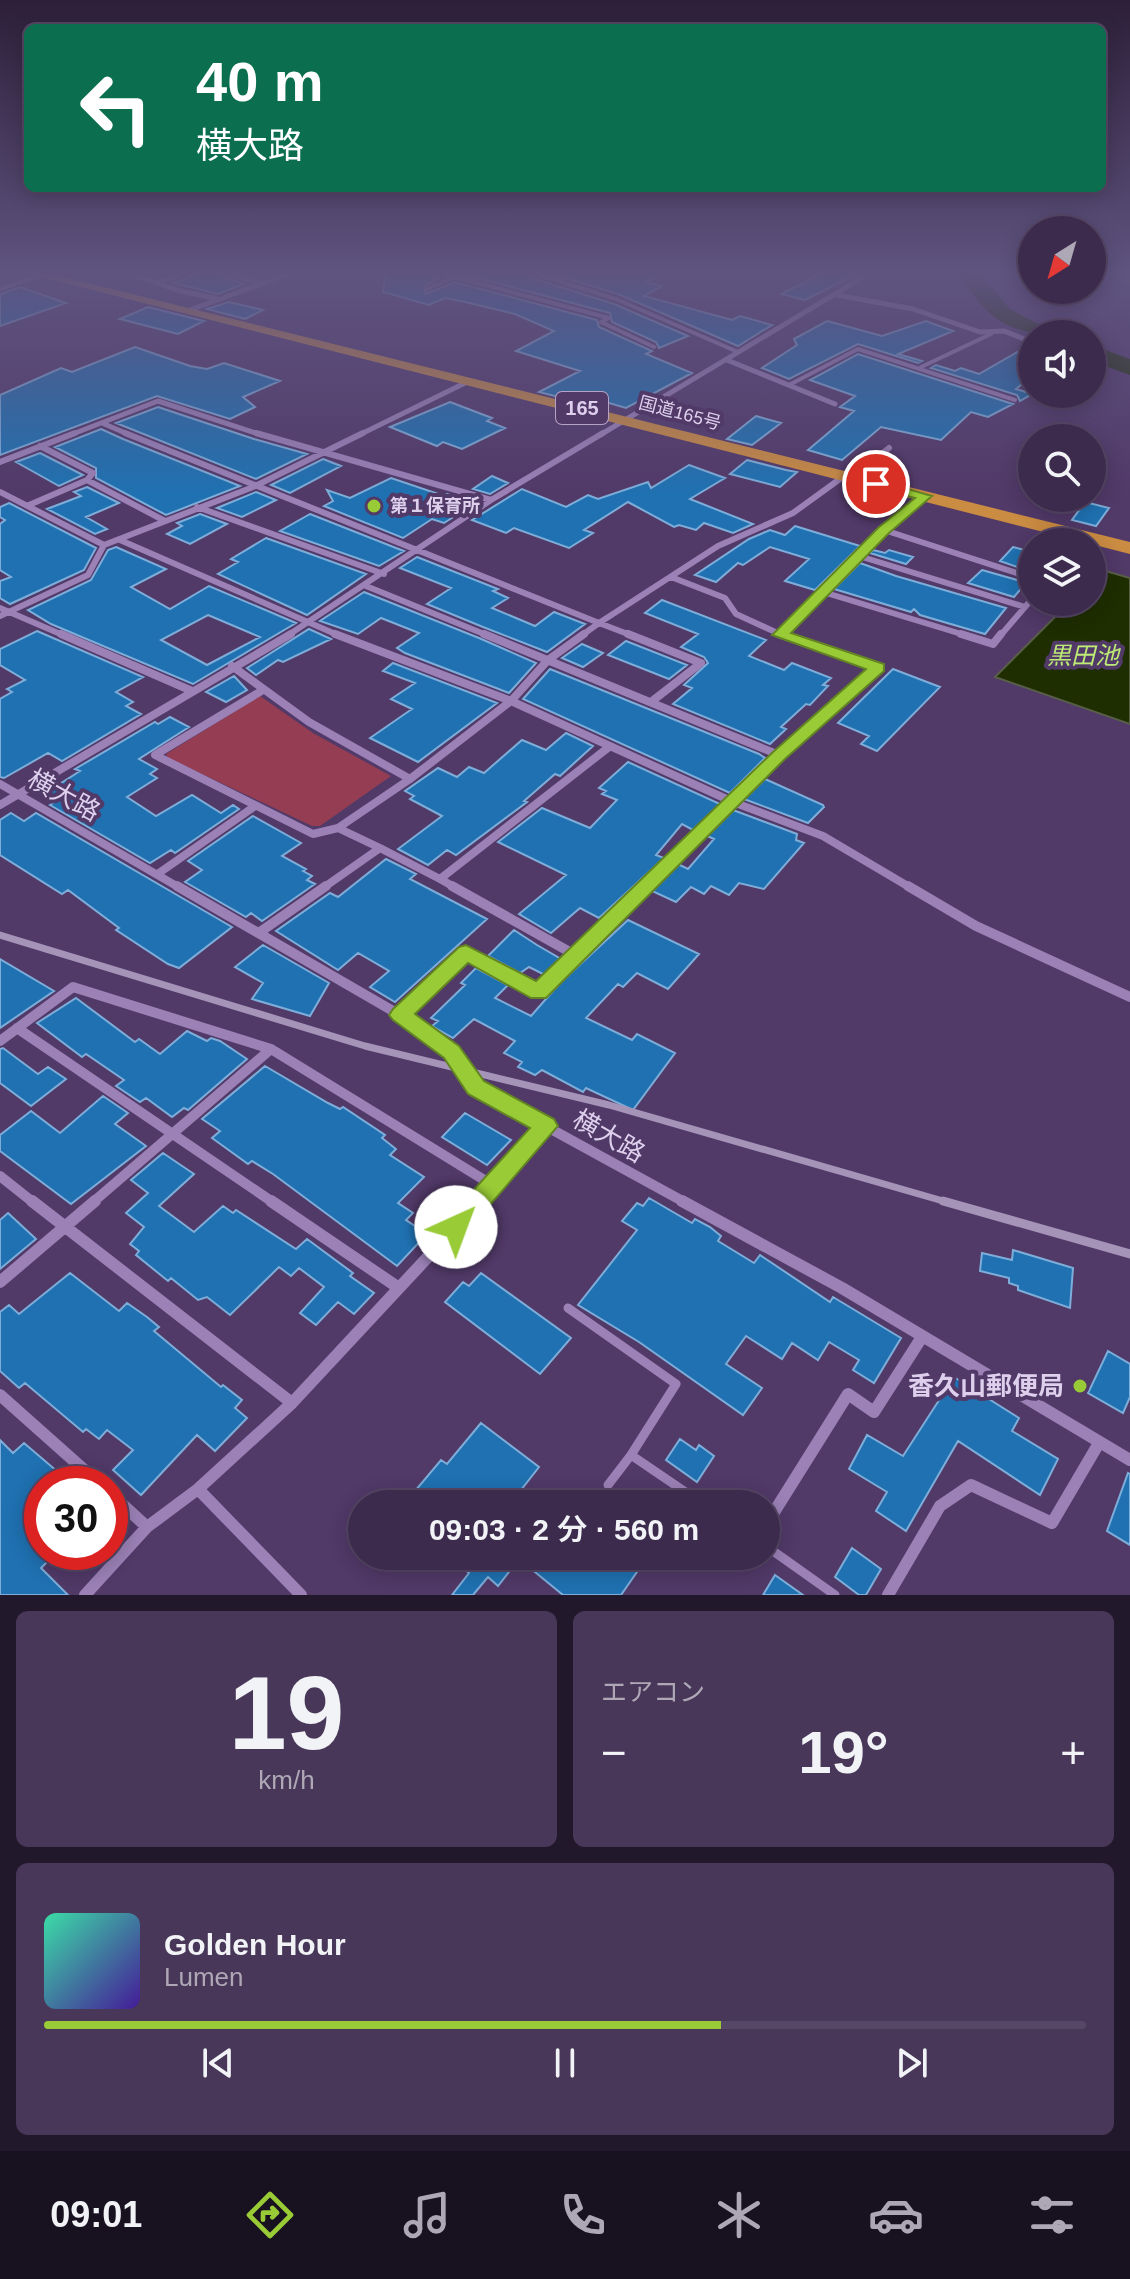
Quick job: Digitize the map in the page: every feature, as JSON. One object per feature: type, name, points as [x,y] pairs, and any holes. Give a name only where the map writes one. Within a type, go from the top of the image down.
[{"type":"highway","name":"国道165号","points":[[334,347],[1130,548]]},
{"type":"street","points":[[0,805],[308,624],[491,500],[622,418],[746,347]]},
{"type":"street","points":[[727,360],[835,404]]},
{"type":"street","points":[[3,612],[88,575],[104,545],[253,487],[469,381]]},
{"type":"street","points":[[0,462],[158,401],[321,454],[491,500]]},
{"type":"street","points":[[102,423],[253,487],[420,550],[701,663],[651,702]]},
{"type":"street","points":[[29,505],[87,480],[93,473],[40,446]]},
{"type":"street","points":[[263,690],[155,755],[313,834],[338,828],[410,779],[511,701],[548,660],[599,623],[748,530],[793,513],[889,448]]},
{"type":"street","points":[[87,480],[165,521]]},
{"type":"street","points":[[0,492],[104,545]]},
{"type":"street","points":[[780,635],[884,530],[925,496]]},
{"type":"street","points":[[197,507],[384,574]]},
{"type":"street","points":[[884,530],[1018,573]]},
{"type":"street","points":[[120,540],[308,624],[511,701],[733,802],[823,836],[976,926],[1130,997]]},
{"type":"street","points":[[859,556],[1018,605]]},
{"type":"street","points":[[400,1015],[466,953],[539,992],[779,755],[878,667],[780,635],[736,614],[725,598],[671,577]]},
{"type":"street","points":[[366,586],[779,755]]},
{"type":"street","points":[[823,592],[993,644],[1018,615]]},
{"type":"street","points":[[3,612],[192,691]]},
{"type":"street","points":[[232,666],[309,722],[410,779]]},
{"type":"street","points":[[440,879],[609,747]]},
{"type":"street","name":"横大路","points":[[0,784],[159,873],[400,1015],[452,1052],[476,1088],[842,1288],[1130,1460]]},
{"type":"street","points":[[159,873],[255,806]]},
{"type":"street","points":[[338,828],[440,879],[577,956]]},
{"type":"street","points":[[260,932],[380,848]]},
{"type":"street","points":[[0,1041],[73,987],[271,1049],[494,1186]]},
{"type":"street","points":[[17,1028],[399,1288]]},
{"type":"street","points":[[0,1282],[271,1049]]},
{"type":"street","points":[[85,1595],[147,1527],[198,1489],[292,1403],[546,1126]]},
{"type":"street","points":[[0,1176],[292,1403]]},
{"type":"street","points":[[780,1503],[848,1394],[874,1412],[922,1337]]},
{"type":"street","points":[[0,1395],[80,1466]]},
{"type":"street","points":[[888,1595],[940,1506],[971,1485],[1052,1523],[1099,1443]]},
{"type":"street","points":[[198,1489],[301,1595]]},
{"type":"street","points":[[128,1510],[147,1527]]},
{"type":"lane","points":[[727,347],[738,352]]},
{"type":"lane","points":[[921,367],[963,347]]},
{"type":"lane","points":[[789,385],[858,349],[1015,400]]},
{"type":"lane","points":[[568,1308],[676,1384],[608,1485]]},
{"type":"lane","points":[[631,1455],[682,1490]]},
{"type":"lane","points":[[780,1556],[835,1595]]},
{"type":"shaded area","points":[[260,696],[313,733],[391,776],[320,826],[312,826],[168,758],[166,754]]},
{"type":"water","name":"黒田池","points":[[1106,571],[1130,578],[1130,724],[995,677],[1056,616],[1106,616]]},
{"type":"building","points":[[136,347],[190,366],[207,369],[224,363],[280,381],[243,397],[255,407],[230,419],[157,396],[0,455],[0,395],[61,368],[72,372]]},
{"type":"building","points":[[523,347],[644,347],[652,351],[646,354],[692,373],[626,408],[606,402],[598,407],[539,392],[580,371],[516,351]]},
{"type":"building","points":[[793,347],[851,347],[789,379],[762,368]]},
{"type":"building","points":[[869,347],[914,347],[898,354],[922,361],[918,363]]},
{"type":"building","points":[[1018,352],[1018,397],[931,368],[936,365],[955,371],[961,368],[979,374]]},
{"type":"building","points":[[858,354],[1013,404],[988,417],[971,412],[941,440],[881,427],[842,460],[808,450],[854,411],[840,407],[855,396],[810,380]]},
{"type":"building","points":[[450,402],[492,418],[487,421],[505,428],[462,449],[443,442],[437,446],[390,427]]},
{"type":"building","points":[[158,407],[307,454],[256,479],[116,423]]},
{"type":"building","points":[[756,416],[781,423],[752,445],[727,439]]},
{"type":"building","points":[[101,429],[240,486],[166,515],[96,478],[96,468],[55,447]]},
{"type":"building","points":[[40,453],[83,475],[59,486],[16,462]]},
{"type":"building","points":[[323,459],[341,466],[290,493],[271,485]]},
{"type":"building","points":[[747,460],[797,472],[780,487],[730,474]]},
{"type":"building","points":[[689,465],[725,478],[690,499],[753,524],[733,533],[704,523],[696,530],[679,525],[674,527],[628,502],[584,530],[593,533],[569,548],[514,528],[506,533],[472,520],[522,489],[566,507],[588,495],[598,499],[648,482],[651,488]]},
{"type":"building","points":[[492,476],[508,483],[490,494],[473,489]]},
{"type":"building","points":[[391,478],[444,496],[447,494],[477,502],[444,523],[432,519],[403,538],[324,506],[333,501],[327,490],[350,498]]},
{"type":"building","points":[[87,487],[119,503],[86,517],[107,529],[95,534],[47,509],[81,496],[74,492]]},
{"type":"building","points":[[256,492],[276,500],[242,517],[217,508]]},
{"type":"building","points":[[9,503],[96,548],[84,570],[10,604],[0,598],[0,581],[11,577],[0,570],[0,524],[5,520],[0,517],[0,507]]},
{"type":"building","points":[[1106,507],[1109,508],[1096,526],[1072,520],[1078,512],[1106,512]]},
{"type":"building","points":[[200,514],[227,524],[190,544],[167,534],[182,526],[177,523]]},
{"type":"building","points":[[310,514],[404,551],[379,566],[280,531]]},
{"type":"building","points":[[795,526],[860,546],[815,590],[785,581],[809,559],[770,547],[743,565],[738,563],[716,582],[695,575],[749,539],[770,530],[785,535]]},
{"type":"building","points":[[266,538],[366,574],[307,615],[218,574],[238,562],[231,559]]},
{"type":"building","points":[[116,547],[166,569],[131,587],[170,609],[209,586],[296,623],[193,684],[51,624],[28,610],[91,580],[108,550]],"holes":[[[208,615],[260,637],[207,665],[161,640]]]},
{"type":"building","points":[[1013,547],[1018,548],[1018,567],[1000,561]]},
{"type":"building","points":[[873,550],[885,553],[889,550],[913,557],[906,564],[870,553]]},
{"type":"building","points":[[417,557],[498,589],[493,591],[508,598],[492,608],[535,626],[554,612],[585,624],[547,652],[483,627],[427,604],[451,588],[400,568]]},
{"type":"building","points":[[860,563],[1006,608],[985,634],[920,615],[914,609],[911,612],[834,589]]},
{"type":"building","points":[[982,570],[1017,580],[1018,592],[1014,597],[968,583]]},
{"type":"building","points":[[364,592],[536,663],[509,693],[405,653],[397,648],[419,633],[381,618],[358,634],[320,621]]},
{"type":"building","points":[[662,600],[766,640],[749,656],[784,670],[792,663],[831,678],[823,685],[828,686],[810,705],[806,704],[781,727],[786,729],[770,744],[673,704],[692,688],[684,685],[708,663],[704,657],[681,647],[698,634],[645,613]]},
{"type":"building","points":[[309,629],[331,639],[283,662],[278,660],[256,675],[247,668]]},
{"type":"building","points":[[37,631],[143,677],[116,692],[133,702],[126,706],[141,714],[62,761],[48,753],[4,778],[0,777],[0,699],[12,692],[7,689],[25,680],[0,665],[0,649]]},
{"type":"building","points":[[626,641],[687,665],[669,679],[608,655]]},
{"type":"building","points":[[582,644],[603,653],[583,667],[562,658]]},
{"type":"building","points":[[393,663],[497,703],[418,762],[370,738],[412,709],[391,699],[415,683],[383,671]]},
{"type":"building","points":[[550,669],[765,758],[730,793],[523,699]]},
{"type":"building","points":[[893,669],[940,687],[877,751],[861,744],[869,736],[838,723]]},
{"type":"building","points":[[234,676],[247,690],[226,702],[206,692]]},
{"type":"building","points":[[170,717],[189,727],[139,759],[157,769],[150,774],[157,778],[127,797],[156,816],[192,795],[221,813],[233,805],[239,809],[175,853],[171,850],[150,863],[50,805],[56,801],[44,794],[80,771],[75,769],[155,722],[158,724]]},
{"type":"building","points":[[566,733],[593,746],[560,776],[555,774],[524,801],[527,802],[456,855],[447,850],[428,865],[398,849],[442,816],[410,799],[414,796],[405,791],[438,768],[457,777],[469,767],[484,773],[522,740],[546,750]]},
{"type":"building","points":[[628,762],[720,804],[693,830],[682,824],[656,855],[664,858],[599,918],[580,908],[551,933],[519,914],[566,875],[498,842],[542,808],[590,828],[617,800],[602,794],[606,791],[599,788]]},
{"type":"building","points":[[765,779],[824,807],[808,823],[744,799]]},
{"type":"building","points":[[733,810],[797,834],[796,840],[804,843],[764,889],[739,883],[729,895],[711,886],[704,894],[691,887],[676,902],[652,891],[678,864],[688,869],[714,839],[707,836]]},
{"type":"building","points":[[11,813],[24,821],[36,813],[232,927],[179,968],[168,964],[116,930],[119,928],[68,890],[62,894],[0,855],[0,820]]},
{"type":"building","points":[[253,816],[301,843],[282,856],[306,869],[303,871],[312,876],[307,880],[315,884],[262,921],[251,913],[246,917],[185,882],[202,870],[188,861]]},
{"type":"building","points":[[386,859],[416,874],[410,879],[487,919],[395,1002],[370,987],[389,971],[358,953],[338,970],[276,931],[330,893],[338,897]]},
{"type":"building","points":[[628,920],[699,954],[668,989],[637,973],[623,987],[618,984],[586,1018],[632,1040],[637,1034],[675,1053],[633,1110],[586,1088],[583,1092],[542,1070],[535,1075],[518,1067],[522,1062],[504,1053],[515,1041],[474,1019],[453,1038],[432,1026],[438,1021],[431,1018],[465,985],[461,983],[476,968],[508,985],[495,998],[531,1016],[560,983]]},
{"type":"building","points":[[514,930],[561,959],[545,975],[529,967],[520,973],[488,956]]},
{"type":"building","points":[[263,945],[329,983],[310,1016],[252,999],[263,983],[235,967]]},
{"type":"building","points":[[0,959],[54,991],[0,1028]]},
{"type":"building","points":[[76,998],[135,1042],[139,1039],[160,1054],[187,1031],[207,1041],[211,1038],[220,1041],[247,1059],[188,1110],[184,1108],[172,1117],[146,1098],[140,1102],[116,1086],[124,1080],[86,1054],[82,1057],[37,1023]]},
{"type":"building","points":[[3,1048],[38,1074],[48,1067],[66,1079],[31,1106],[0,1083],[0,1049]]},
{"type":"building","points":[[265,1066],[328,1103],[340,1109],[343,1107],[385,1135],[382,1138],[396,1149],[390,1155],[424,1177],[398,1203],[413,1213],[406,1220],[427,1234],[397,1266],[273,1174],[252,1161],[248,1164],[212,1138],[220,1131],[202,1119]]},
{"type":"building","points":[[103,1096],[128,1113],[115,1124],[146,1146],[71,1204],[0,1151],[0,1135],[31,1111],[60,1133]]},
{"type":"building","points":[[465,1113],[511,1140],[487,1165],[442,1137]]},
{"type":"building","points":[[163,1153],[194,1174],[159,1206],[194,1232],[223,1206],[233,1213],[236,1210],[296,1249],[307,1239],[374,1293],[354,1314],[338,1302],[316,1325],[300,1313],[324,1287],[299,1268],[291,1276],[279,1267],[230,1315],[207,1297],[198,1300],[171,1278],[168,1281],[136,1255],[139,1251],[130,1244],[144,1227],[126,1213],[148,1193],[131,1180]]},
{"type":"building","points":[[649,1198],[692,1223],[695,1219],[710,1227],[721,1236],[718,1241],[754,1263],[760,1255],[830,1302],[833,1297],[901,1338],[874,1383],[853,1370],[859,1360],[829,1342],[818,1360],[792,1343],[782,1359],[746,1336],[726,1364],[762,1388],[743,1415],[639,1342],[578,1305],[637,1230],[622,1221],[637,1203],[643,1206]]},
{"type":"building","points":[[8,1213],[36,1239],[0,1269],[0,1220]]},
{"type":"building","points":[[1013,1250],[1073,1268],[1070,1308],[1018,1290],[1018,1286],[1009,1283],[1009,1278],[980,1271],[982,1253],[1012,1260]]},
{"type":"building","points":[[70,1273],[119,1311],[127,1303],[147,1317],[159,1327],[154,1331],[221,1387],[223,1385],[242,1400],[235,1408],[247,1418],[215,1451],[197,1435],[141,1495],[128,1483],[128,1466],[117,1466],[133,1450],[107,1430],[99,1439],[86,1429],[83,1432],[25,1383],[19,1388],[0,1371],[0,1312],[9,1305],[19,1314]]},
{"type":"building","points":[[481,1273],[571,1338],[540,1374],[445,1302],[463,1282],[469,1286]]},
{"type":"building","points":[[1108,1351],[1130,1364],[1130,1397],[1123,1413],[1088,1393]]},
{"type":"building","points":[[954,1377],[1019,1418],[1012,1431],[1058,1459],[1040,1495],[958,1441],[906,1531],[876,1511],[887,1492],[849,1469],[867,1435],[903,1456]]},
{"type":"building","points":[[481,1423],[539,1467],[521,1490],[416,1490],[441,1460],[447,1464]]},
{"type":"building","points":[[680,1439],[696,1450],[699,1445],[714,1456],[697,1482],[666,1460]]},
{"type":"building","points":[[0,1440],[13,1453],[24,1443],[51,1466],[24,1466],[24,1570],[43,1570],[68,1595],[0,1595]]},
{"type":"building","points":[[1130,1474],[1130,1545],[1107,1531]]},
{"type":"building","points":[[852,1548],[881,1569],[866,1595],[859,1595],[835,1577]]},
{"type":"building","points":[[465,1570],[510,1570],[498,1586],[488,1577],[473,1595],[452,1595],[469,1573]]},
{"type":"building","points":[[532,1570],[638,1570],[621,1595],[563,1595]]},
{"type":"building","points":[[775,1575],[803,1595],[763,1595]]},
{"type":"waterway","points":[[1106,358],[1130,368]]},
{"type":"railway","points":[[0,935],[365,1046],[609,1105],[946,1202]]},
{"type":"railway","points":[[946,1202],[1130,1254]]},
{"type":"railway","points":[[946,1202],[950,1203]]},
{"type":"place","name":"第１保育所","points":[[374,506]]},
{"type":"place","name":"香久山郵便局","points":[[1080,1386]]},
{"type":"route","points":[[456,1227],[546,1126],[476,1088],[452,1052],[400,1015],[466,953],[539,992],[779,755],[878,667],[780,635],[884,530],[925,496],[876,484]]}]
